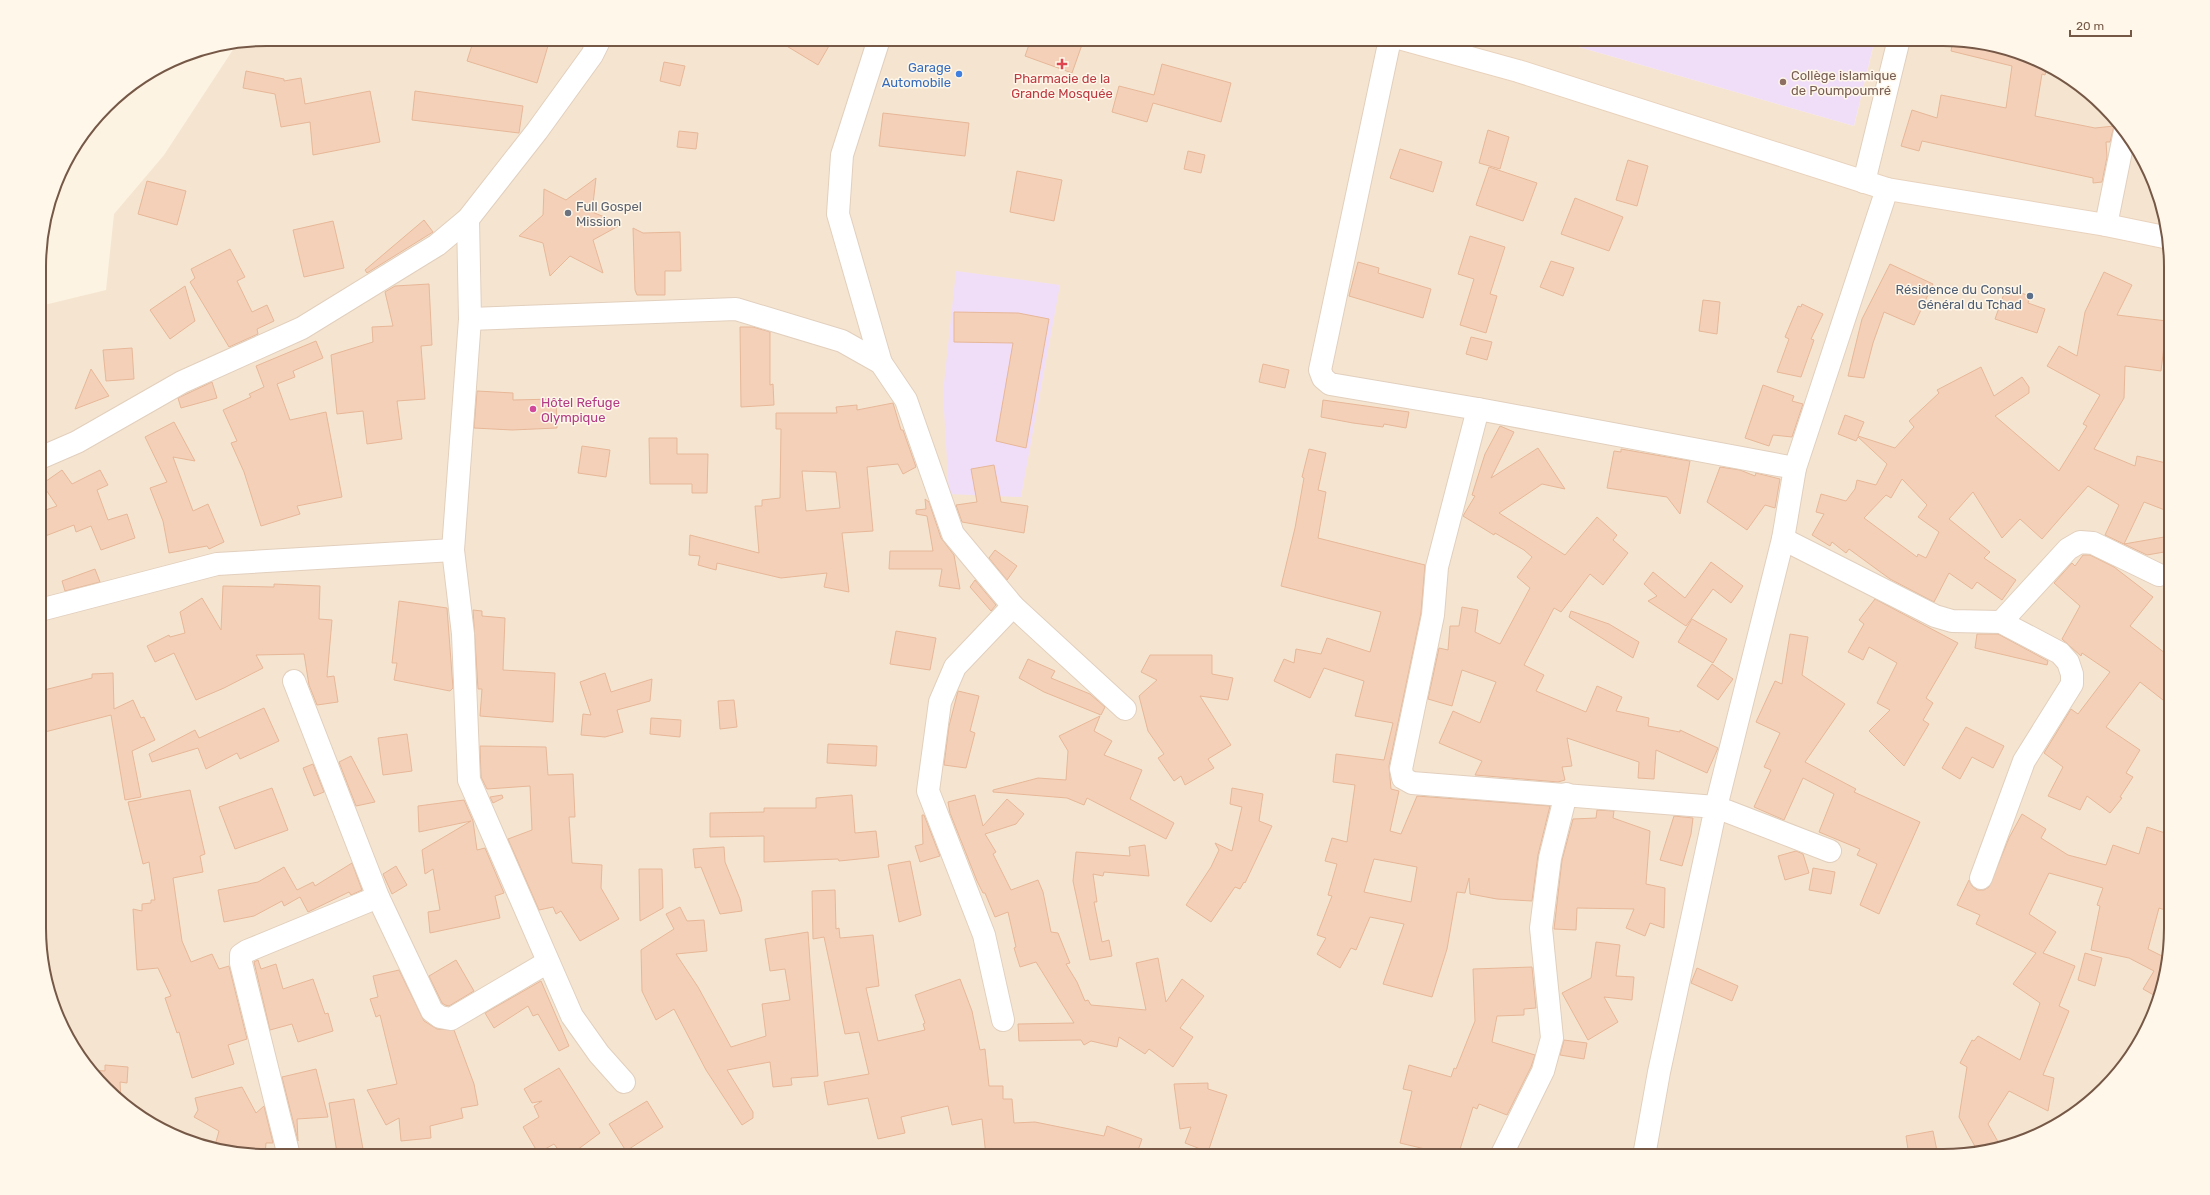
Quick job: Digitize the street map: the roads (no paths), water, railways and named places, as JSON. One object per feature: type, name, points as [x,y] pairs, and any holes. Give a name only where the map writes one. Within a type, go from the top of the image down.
[{"type":"street","points":[[46,455],[77,442],[182,382],[302,328],[437,245],[468,219],[560,99],[596,46]]},
{"type":"street","points":[[877,46],[842,155],[838,214],[881,363],[906,400],[953,534],[1013,606],[1125,709]]},
{"type":"street","points":[[1389,46],[1320,370],[1323,378],[1330,384],[1478,409],[1794,468]]},
{"type":"street","points":[[1427,46],[1518,71],[1887,189],[2106,225],[2162,237]]},
{"type":"street","points":[[1864,182],[1897,46]]},
{"type":"street","points":[[2106,225],[2124,139]]},
{"type":"street","points":[[1645,1149],[1659,1072],[1716,807],[1783,539],[1794,468],[1887,189]]},
{"type":"street","points":[[468,219],[470,319],[453,550],[463,634],[469,780],[572,1016],[599,1054],[624,1082]]},
{"type":"street","points":[[470,319],[736,309],[842,341],[881,363]]},
{"type":"street","points":[[1478,409],[1437,567],[1433,615],[1401,770],[1403,778],[1412,783],[1716,807],[1830,851]]},
{"type":"street","points":[[1783,539],[1935,616],[1952,621],[2001,622],[2060,652],[2068,662],[2072,674],[2072,684],[2024,761],[1981,878]]},
{"type":"street","points":[[2001,622],[2068,549],[2080,542],[2094,543],[2159,575]]},
{"type":"street","points":[[46,608],[217,564],[453,550]]},
{"type":"street","points":[[1003,1020],[984,935],[928,790],[940,702],[955,667],[1013,606]]},
{"type":"street","points":[[294,681],[378,897],[432,1011],[440,1017],[450,1019],[548,962]]},
{"type":"street","points":[[1504,1149],[1543,1071],[1552,1038],[1541,928],[1550,858],[1566,794]]},
{"type":"street","points":[[287,1149],[241,963],[241,955],[247,950],[378,897]]},
{"type":"place","name":"Pharmacie de la Grande Mosquée","points":[[1062,64]]},
{"type":"place","name":"Garage Automobile","points":[[959,74]]},
{"type":"place","name":"Collège islamique de Poumpoumré","points":[[1783,82]]},
{"type":"place","name":"Full Gospel Mission","points":[[568,213]]},
{"type":"place","name":"Résidence du Consul Général du Tchad","points":[[2030,296]]},
{"type":"place","name":"Hôtel Refuge Olympique","points":[[533,409]]}]
